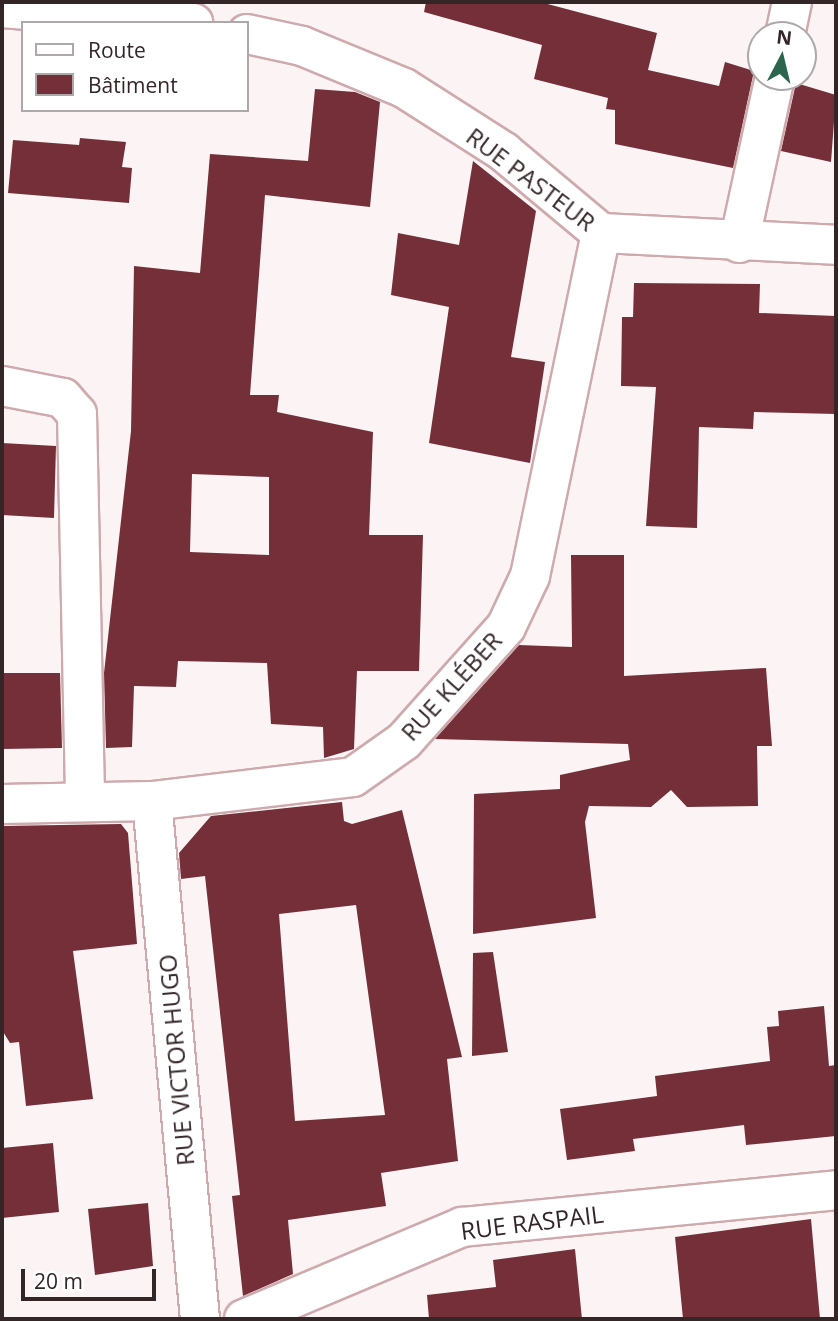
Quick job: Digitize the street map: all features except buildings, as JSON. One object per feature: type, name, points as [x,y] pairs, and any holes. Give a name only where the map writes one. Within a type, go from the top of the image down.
[{"type":"street","points":[[195,21],[201,2]]},
{"type":"street","points":[[788,21],[792,2]]},
{"type":"street","points":[[2,8],[168,21]]},
{"type":"street","name":"RUE PASTEUR","points":[[248,34],[302,46],[404,88],[504,152],[601,233],[739,243],[836,244]]},
{"type":"street","points":[[739,243],[772,91]]},
{"type":"street","name":"RUE KLÉBER","points":[[2,804],[152,801],[353,777],[404,741],[506,627],[530,576],[601,233]]},
{"type":"street","points":[[2,386],[63,398],[77,414],[85,802]]},
{"type":"street","name":"RUE VICTOR HUGO","points":[[152,801],[201,1319]]},
{"type":"street","name":"RUE RASPAIL","points":[[244,1319],[461,1227],[836,1190]]}]
